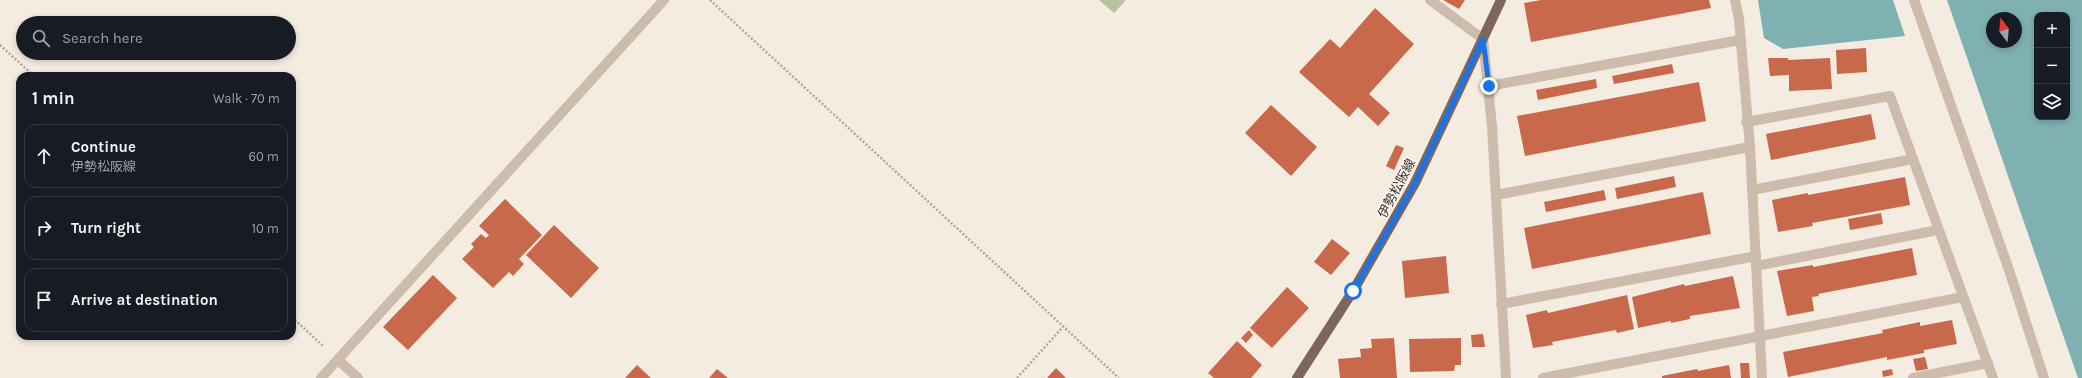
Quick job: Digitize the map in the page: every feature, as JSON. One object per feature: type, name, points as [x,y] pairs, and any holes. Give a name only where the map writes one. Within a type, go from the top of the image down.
[{"type":"main road","name":"伊勢松阪線","points":[[1297,378],[1353,291],[1415,183],[1501,0]]},
{"type":"street","points":[[321,378],[664,0]]},
{"type":"street","points":[[1430,0],[1483,39],[1489,86],[1506,378]]},
{"type":"street","points":[[1735,0],[1739,19],[1746,122],[1750,146],[1762,378]]},
{"type":"street","points":[[1914,0],[2009,270],[2044,378]]},
{"type":"street","points":[[1489,86],[1740,40]]},
{"type":"street","points":[[1746,122],[1890,96],[1993,378]]},
{"type":"street","points":[[1496,195],[1750,146]]},
{"type":"street","points":[[1752,190],[1912,159]]},
{"type":"street","points":[[1501,304],[1938,230]]},
{"type":"street","points":[[1543,378],[1963,297]]},
{"type":"street","points":[[338,360],[358,378]]},
{"type":"street","points":[[1913,378],[1988,363]]},
{"type":"path","points":[[710,0],[1119,378]]},
{"type":"path","points":[[0,45],[16,60]]},
{"type":"path","points":[[16,60],[30,72]]},
{"type":"path","points":[[296,321],[338,360]]},
{"type":"path","points":[[1017,378],[1063,327]]},
{"type":"green space","points":[[1099,0],[1126,0],[1114,13]]},
{"type":"water","points":[[1758,0],[1893,0],[1905,36],[1783,49],[1764,38]]},
{"type":"water","points":[[1947,0],[2082,0],[2082,378],[2078,378]]},
{"type":"building","points":[[1443,0],[1465,0],[1459,9]]},
{"type":"building","points":[[1541,0],[1709,0],[1711,8],[1531,42],[1524,3]]},
{"type":"building","points":[[1375,8],[1414,44],[1369,94],[1390,113],[1378,126],[1358,107],[1349,117],[1299,72],[1330,39],[1340,48]]},
{"type":"building","points":[[1866,48],[1867,72],[1837,74],[1836,50]]},
{"type":"building","points":[[1768,58],[1788,58],[1788,60],[1830,58],[1832,89],[1789,91],[1789,75],[1770,76]]},
{"type":"building","points":[[1672,64],[1674,73],[1614,84],[1612,76]]},
{"type":"building","points":[[1596,79],[1597,88],[1538,100],[1536,90]]},
{"type":"building","points":[[1699,82],[1706,121],[1525,156],[1517,116]]},
{"type":"building","points":[[1271,105],[1317,147],[1291,176],[1245,133]]},
{"type":"building","points":[[1871,114],[1876,139],[1771,160],[1766,134]]},
{"type":"building","points":[[1396,145],[1404,148],[1394,170],[1386,166]]},
{"type":"building","points":[[1674,176],[1676,187],[1617,199],[1615,188]]},
{"type":"building","points":[[1905,177],[1910,205],[1812,223],[1813,226],[1778,232],[1772,200],[1808,193],[1808,195]]},
{"type":"building","points":[[1604,190],[1606,200],[1546,212],[1544,202]]},
{"type":"building","points":[[1703,192],[1711,234],[1532,269],[1524,228]]},
{"type":"building","points":[[505,199],[542,235],[519,259],[524,264],[513,276],[509,272],[493,288],[462,259],[474,247],[471,244],[481,234],[486,238],[489,235],[479,226]]},
{"type":"building","points":[[1881,213],[1883,224],[1850,230],[1848,219]]},
{"type":"building","points":[[554,225],[599,268],[571,298],[526,255]]},
{"type":"building","points":[[1332,239],[1350,253],[1331,275],[1314,262]]},
{"type":"building","points":[[1912,248],[1917,275],[1818,294],[1819,296],[1812,297],[1814,311],[1787,316],[1777,271],[1813,265],[1813,267]]},
{"type":"building","points":[[1446,256],[1449,293],[1405,298],[1402,261]]},
{"type":"building","points":[[433,275],[457,298],[408,350],[383,327]]},
{"type":"building","points":[[1733,276],[1740,308],[1690,316],[1690,319],[1671,323],[1671,321],[1638,328],[1632,297],[1684,284],[1685,286]]},
{"type":"building","points":[[1287,287],[1309,308],[1272,348],[1250,328]]},
{"type":"building","points":[[1627,295],[1634,329],[1617,333],[1616,330],[1552,342],[1553,345],[1533,348],[1526,315],[1547,310],[1548,313]]},
{"type":"building","points":[[1952,320],[1957,344],[1924,350],[1924,353],[1887,360],[1887,357],[1788,377],[1783,352],[1883,333],[1882,330],[1920,322],[1920,326]]},
{"type":"building","points":[[1249,330],[1253,335],[1246,343],[1241,338]]},
{"type":"building","points":[[1483,334],[1485,347],[1472,347],[1471,335]]},
{"type":"building","points":[[1394,338],[1397,378],[1340,378],[1338,359],[1361,357],[1360,349],[1372,348],[1371,339]]},
{"type":"building","points":[[1461,338],[1461,365],[1455,365],[1454,371],[1410,372],[1409,339]]},
{"type":"building","points":[[1237,341],[1262,365],[1251,378],[1214,378],[1208,373]]},
{"type":"building","points":[[1925,357],[1928,369],[1916,371],[1913,359]]},
{"type":"building","points":[[1740,363],[1749,363],[1750,378],[1741,378]]},
{"type":"building","points":[[637,365],[651,378],[625,378]]},
{"type":"building","points":[[1729,365],[1731,378],[1662,378],[1662,376],[1697,369],[1698,371]]},
{"type":"building","points":[[1056,368],[1066,378],[1047,378]]},
{"type":"building","points":[[717,369],[728,378],[709,378]]},
{"type":"building","points":[[1892,369],[1893,375],[1883,377],[1882,371]]},
{"type":"route","points":[[1353,291],[1415,183],[1483,39],[1489,86]]}]
